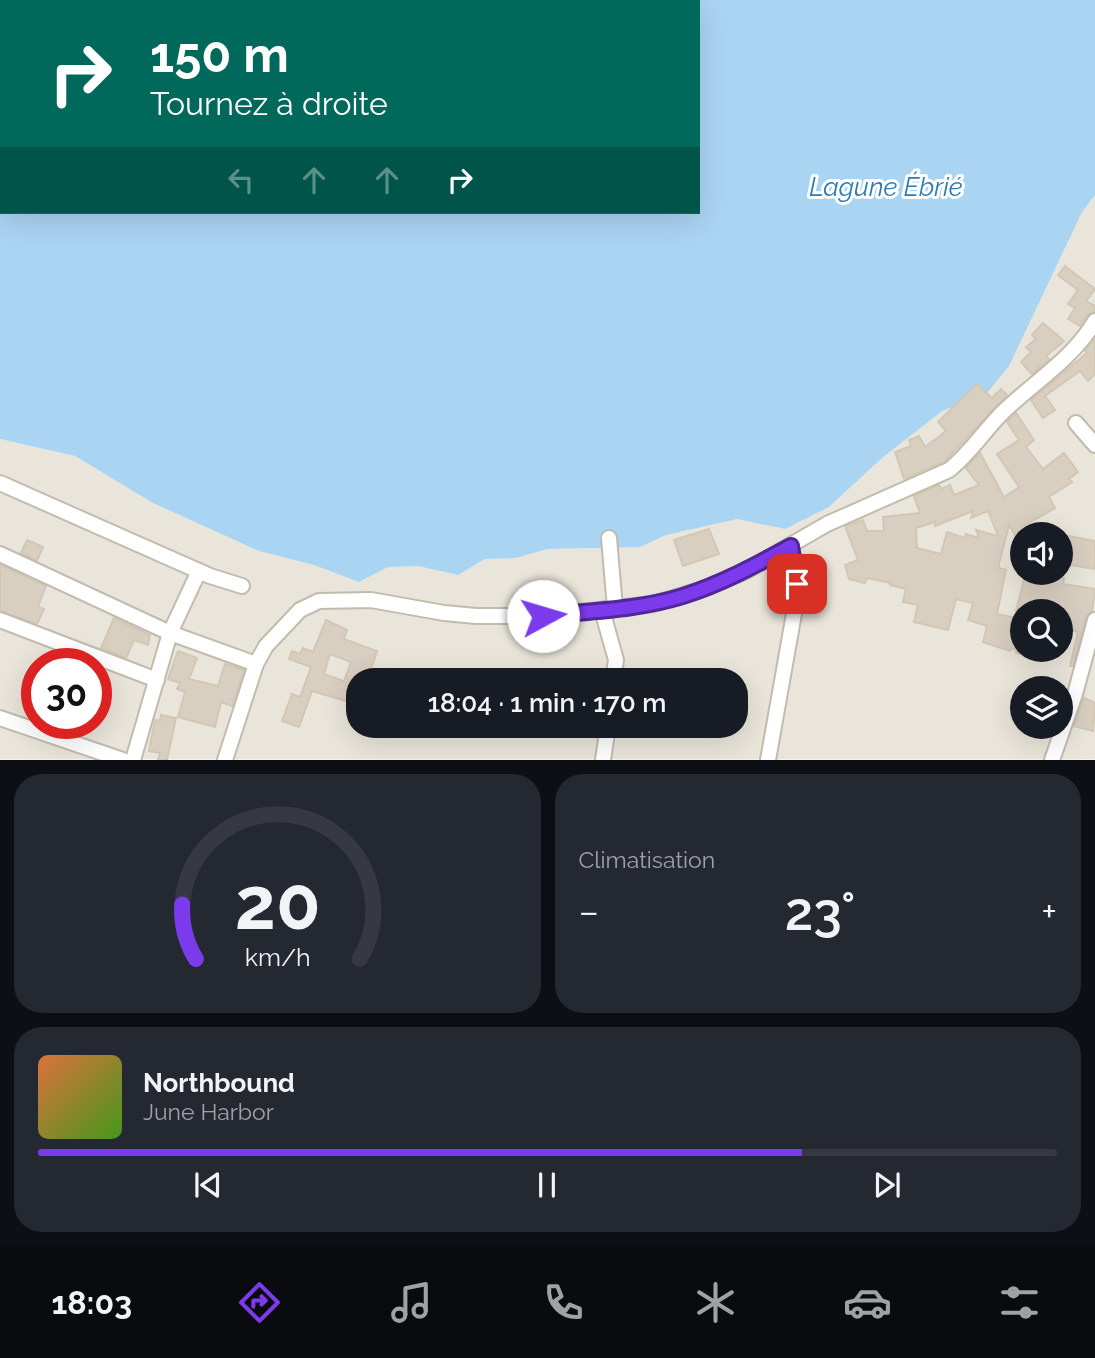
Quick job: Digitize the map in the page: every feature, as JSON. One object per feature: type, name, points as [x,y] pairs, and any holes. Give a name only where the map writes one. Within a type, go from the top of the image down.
[{"type":"street","points":[[225,760],[256,664],[266,646],[300,610],[319,601],[371,600],[476,616],[543,616],[653,604],[706,588],[746,571],[827,524],[949,470],[999,417],[1084,340],[1095,321]]},
{"type":"street","points":[[1076,423],[1095,445]]},
{"type":"street","points":[[0,482],[199,571],[242,586]]},
{"type":"street","points":[[609,538],[609,609],[615,668]]},
{"type":"street","points":[[768,760],[797,584],[791,546]]},
{"type":"street","points":[[0,554],[170,633],[256,664]]},
{"type":"street","points":[[133,760],[170,633],[199,571]]},
{"type":"street","points":[[0,620],[157,680]]},
{"type":"street","points":[[1052,760],[1095,620]]},
{"type":"street","points":[[0,718],[123,760]]},
{"type":"street","points":[[603,760],[606,738]]},
{"type":"shaded area","points":[[1095,195],[1095,759],[0,759],[0,439],[75,456],[153,503],[259,551],[314,565],[359,582],[388,567],[418,566],[458,575],[485,559],[516,558],[547,549],[640,547],[666,535],[737,519],[785,529],[829,507],[882,458],[942,411],[986,394],[1082,212]]},
{"type":"water","name":"Lagune Ébrié","points":[[700,0],[1095,0],[1095,195],[1082,212],[1009,366],[986,394],[942,411],[882,458],[829,507],[785,529],[737,519],[666,535],[640,547],[547,549],[516,558],[485,559],[458,575],[418,566],[388,567],[359,582],[314,565],[259,551],[153,503],[75,456],[0,439],[0,214],[700,214]]},
{"type":"building","points":[[1065,266],[1095,289],[1086,301],[1095,306],[1095,311],[1087,315],[1080,326],[1068,319],[1075,308],[1068,304],[1078,290],[1058,275]]},
{"type":"building","points":[[1043,323],[1064,341],[1046,356],[1049,359],[1032,374],[1021,362],[1031,352],[1026,347],[1036,339],[1032,335]]},
{"type":"building","points":[[1095,338],[1095,374],[1088,381],[1080,371],[1045,396],[1055,410],[1043,418],[1031,400],[1087,353],[1085,351]]},
{"type":"building","points":[[977,384],[992,398],[1001,389],[1007,395],[944,462],[904,479],[895,452],[911,446],[909,440],[919,436],[925,447],[946,431],[938,422]]},
{"type":"building","points":[[1016,413],[1034,440],[1026,447],[1043,469],[1064,453],[1078,472],[1069,479],[1072,482],[1049,497],[1055,508],[1031,522],[1010,522],[999,564],[999,568],[1006,570],[997,614],[1010,617],[1010,651],[983,642],[987,626],[968,620],[973,603],[956,599],[948,630],[914,622],[918,605],[903,602],[906,589],[867,578],[865,583],[849,579],[845,565],[858,560],[845,526],[863,520],[867,531],[884,531],[883,517],[920,513],[914,496],[939,485],[941,489],[950,485],[954,495],[979,485],[966,468],[980,453],[1004,497],[1019,487],[997,454],[1019,440],[1007,422]],"holes":[[[973,511],[971,518],[988,511],[998,536],[976,530],[979,538],[966,534],[965,538],[947,532],[941,554],[917,548],[916,528],[935,522],[935,526]]]},
{"type":"building","points":[[709,529],[719,554],[683,566],[674,540]]},
{"type":"building","points":[[1073,537],[1095,541],[1095,569],[1073,565]]},
{"type":"building","points":[[27,540],[43,547],[37,561],[21,553]]},
{"type":"building","points":[[0,565],[46,586],[38,607],[44,609],[37,624],[0,611]]},
{"type":"building","points":[[1022,585],[1069,585],[1095,589],[1092,611],[1086,617],[1073,666],[1070,666],[1078,632],[1073,631],[1073,599],[1019,599]]},
{"type":"building","points":[[114,618],[150,635],[148,645],[134,640],[126,658],[112,652],[112,648],[101,648]]},
{"type":"building","points":[[326,620],[347,630],[344,639],[377,651],[371,668],[349,668],[351,662],[330,654],[324,674],[346,682],[346,701],[312,691],[299,727],[282,721],[292,694],[300,697],[311,667],[289,659],[292,651],[300,654],[303,648],[313,652]]},
{"type":"building","points":[[178,651],[197,658],[189,679],[218,686],[225,664],[244,670],[232,706],[221,702],[215,727],[178,717],[185,692],[177,689],[180,683],[168,679]]},
{"type":"building","points":[[1084,698],[1095,703],[1093,731],[1074,726]]},
{"type":"building","points":[[161,715],[176,718],[167,760],[158,760],[160,753],[149,751],[155,720],[160,721]]},
{"type":"route","points":[[543,616],[653,604],[681,597],[746,571],[791,546],[797,584]]}]
